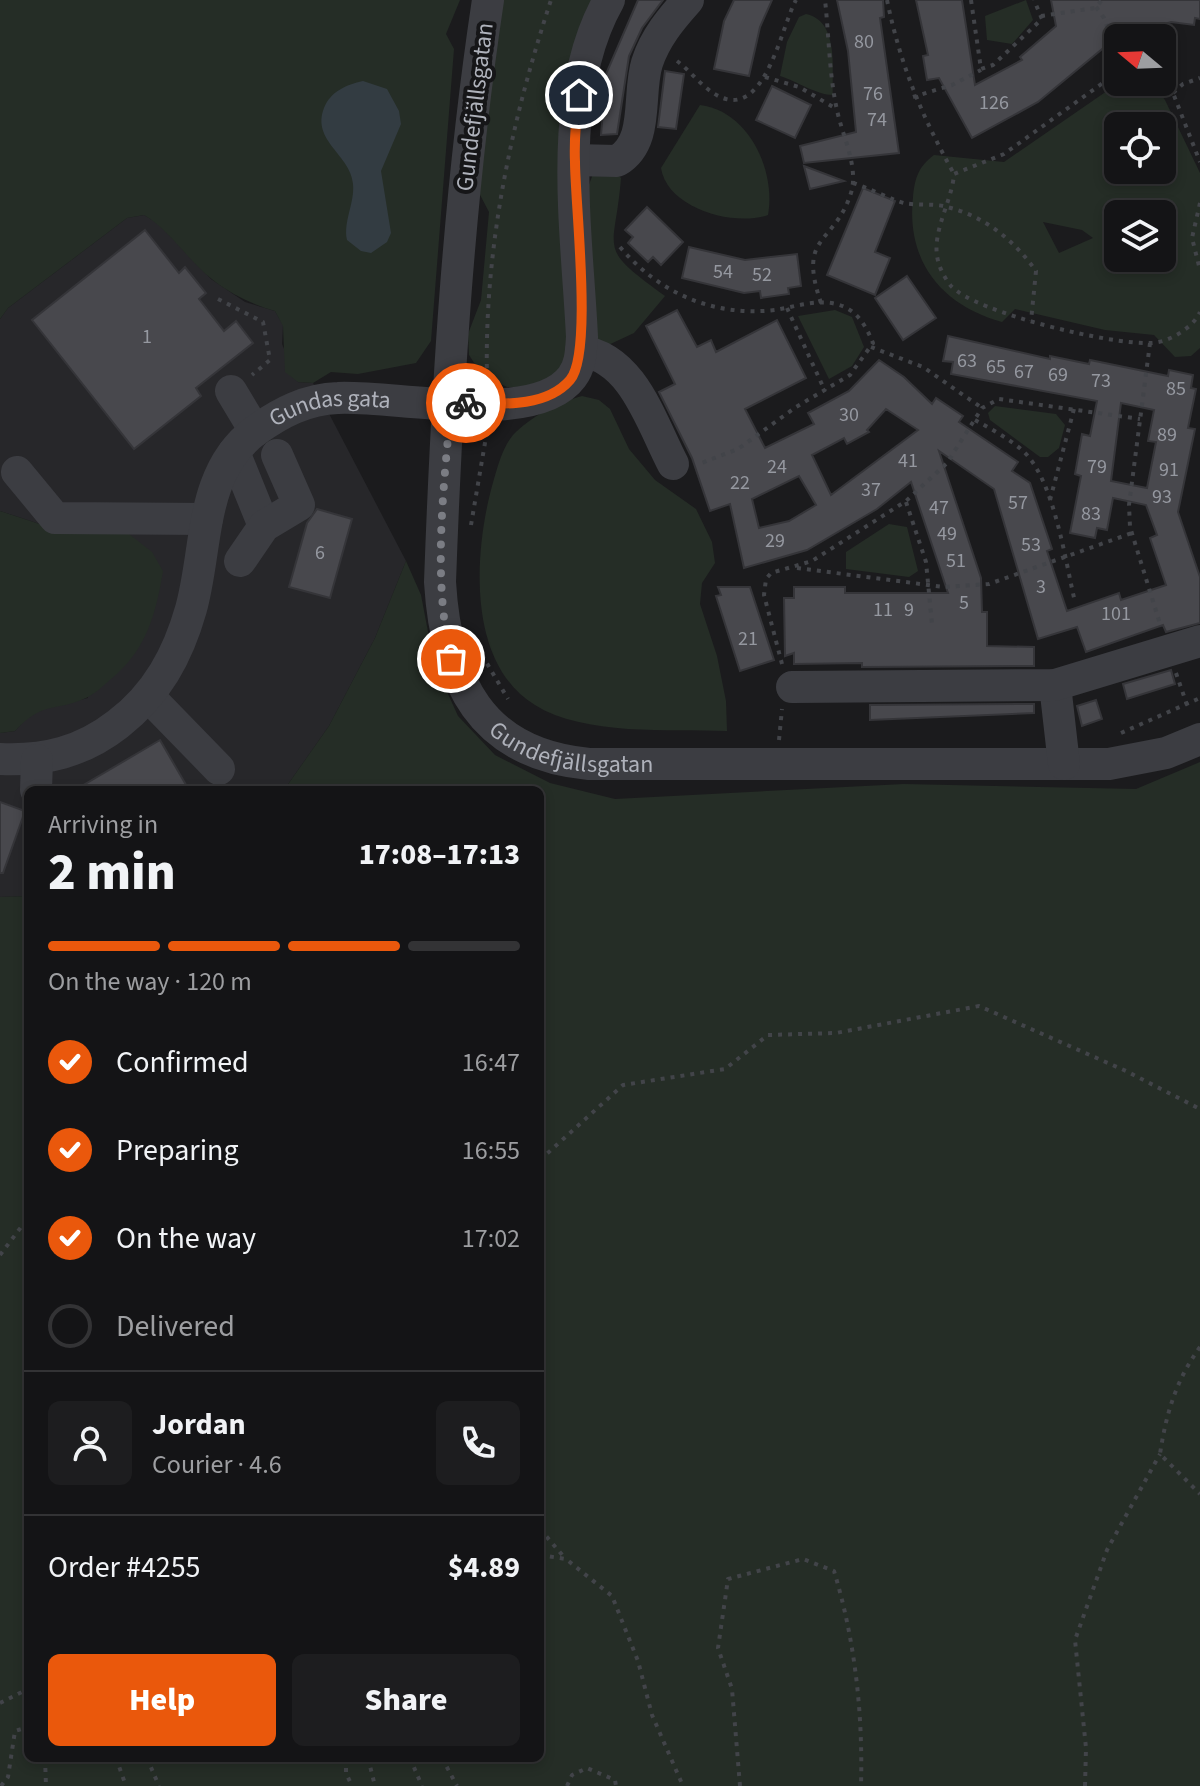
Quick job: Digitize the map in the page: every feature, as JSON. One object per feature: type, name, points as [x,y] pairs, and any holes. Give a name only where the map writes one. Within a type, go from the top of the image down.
[{"type":"street","name":"Gundefjällsgatan","points":[[488,0],[474,95],[441,538],[442,620],[461,688],[477,710],[517,745],[543,757],[589,764],[1064,764],[1139,760],[1200,739]]},
{"type":"street","name":"Gundas gata","points":[[0,759],[37,775],[108,732],[149,697],[181,641],[192,607],[207,519],[217,482],[245,442],[279,413],[308,402],[337,397],[488,404],[530,402],[559,390],[577,370],[581,351],[574,160],[581,75],[609,0]]},
{"type":"street","points":[[574,160],[617,161],[632,148],[639,124],[641,90],[653,50],[660,34],[688,0]]},
{"type":"street","points":[[581,351],[607,359],[625,373],[673,464]]},
{"type":"street","points":[[231,391],[264,526]]},
{"type":"street","points":[[240,561],[264,526],[299,505],[277,455]]},
{"type":"street","points":[[17,472],[55,518],[207,519]]},
{"type":"street","points":[[786,688],[1055,685],[1200,641]]},
{"type":"street","points":[[1055,685],[1064,764]]},
{"type":"street","points":[[149,697],[219,769]]},
{"type":"path","points":[[470,530],[486,435],[497,208],[551,0]]},
{"type":"path","points":[[653,50],[673,58],[726,99],[744,97],[765,77],[796,0]]},
{"type":"path","points":[[821,303],[813,279],[815,248],[844,207],[853,183],[837,109],[825,0]]},
{"type":"path","points":[[887,0],[898,52],[913,97],[954,174],[939,231],[937,255],[952,286],[979,304],[1031,321],[1091,335],[1150,343],[1168,339],[1185,328],[1200,312]]},
{"type":"path","points":[[971,0],[981,69]]},
{"type":"path","points":[[1034,0],[1041,16]]},
{"type":"path","points":[[913,97],[952,85],[981,69],[1017,44],[1041,16],[1096,7],[1102,0]]},
{"type":"path","points":[[1096,7],[1106,24]]},
{"type":"path","points":[[765,77],[799,87],[837,109]]},
{"type":"path","points":[[1176,90],[1183,84],[1200,78]]},
{"type":"path","points":[[954,174],[1004,154],[1104,82]]},
{"type":"path","points":[[1174,96],[1200,162]]},
{"type":"path","points":[[853,183],[891,196],[900,203],[947,207],[992,226],[1025,256],[1037,280],[1031,321]]},
{"type":"path","points":[[1200,203],[1192,238],[1200,270]]},
{"type":"path","points":[[620,247],[636,266],[679,297],[736,310],[837,304],[855,313],[865,325],[871,347]]},
{"type":"path","points":[[218,299],[263,322],[270,360],[231,391]]},
{"type":"path","points":[[787,308],[825,391]]},
{"type":"path","points":[[1150,343],[1129,505],[1132,533],[1187,705]]},
{"type":"path","points":[[673,464],[689,468],[738,449],[796,407],[850,375],[871,347]]},
{"type":"path","points":[[871,347],[923,367],[982,408]]},
{"type":"path","points":[[779,741],[786,688],[781,651],[764,595],[764,584],[771,573],[812,561],[906,501],[947,463],[982,408],[999,399],[1140,419]]},
{"type":"path","points":[[1049,502],[1074,409]]},
{"type":"path","points":[[975,420],[1022,450],[1034,463],[1049,502],[1075,602]]},
{"type":"path","points":[[906,501],[922,549],[932,624]]},
{"type":"path","points":[[795,567],[839,576],[944,587],[989,584],[1065,560],[1132,533]]},
{"type":"path","points":[[479,646],[500,690],[516,708]]},
{"type":"path","points":[[1115,735],[1200,698]]},
{"type":"path","points":[[766,741],[794,741]]},
{"type":"path","points":[[544,1156],[623,1085],[725,1069],[768,1035],[836,1033],[979,1006],[1126,1071],[1200,1109]]},
{"type":"path","points":[[0,1255],[24,1223]]},
{"type":"path","points":[[1085,1786],[1086,1748],[1075,1640],[1107,1550],[1160,1454],[1166,1414],[1188,1363],[1200,1347]]},
{"type":"path","points":[[1160,1454],[1200,1494]]},
{"type":"path","points":[[544,1534],[566,1559],[612,1596],[638,1661],[652,1715],[683,1786]]},
{"type":"path","points":[[544,1556],[566,1559]]},
{"type":"path","points":[[740,1786],[732,1689],[718,1648],[728,1579],[803,1559],[834,1571],[847,1611],[863,1736],[861,1786]]},
{"type":"path","points":[[0,1703],[24,1691]]},
{"type":"path","points":[[1,1786],[8,1777],[15,1731],[24,1728]]},
{"type":"path","points":[[45,1762],[46,1786]]},
{"type":"path","points":[[117,1762],[126,1786]]},
{"type":"path","points":[[149,1762],[159,1786]]},
{"type":"path","points":[[346,1762],[346,1773],[352,1786]]},
{"type":"path","points":[[369,1762],[375,1786]]},
{"type":"path","points":[[412,1762],[422,1786]]},
{"type":"path","points":[[444,1762],[457,1786]]},
{"type":"path","points":[[567,1786],[572,1775],[587,1768],[615,1780],[616,1786]]},
{"type":"shaded area","points":[[0,0],[460,0],[446,34],[454,49],[431,341],[416,363],[358,374],[331,372],[313,383],[298,382],[285,372],[283,326],[275,311],[220,285],[163,229],[144,215],[127,218],[8,308],[0,319]]},
{"type":"shaded area","points":[[500,0],[598,0],[568,348],[564,366],[539,387],[507,387],[482,375],[469,355],[468,334],[481,300],[489,212],[478,191]]},
{"type":"shaded area","points":[[1026,0],[1033,20],[1012,44],[987,40],[985,16]]},
{"type":"shaded area","points":[[806,14],[817,18],[829,36],[833,59],[833,95],[780,76],[787,42],[799,17]]},
{"type":"shaded area","points":[[363,81],[387,89],[399,111],[401,124],[381,171],[391,233],[387,242],[371,253],[361,251],[347,240],[353,184],[351,174],[327,139],[321,120],[327,102],[335,93]]},
{"type":"shaded area","points":[[1104,93],[1104,96],[1162,96],[1171,112],[1104,112],[1104,184],[1176,184],[1176,123],[1200,173],[1200,348],[1191,356],[1175,357],[1154,335],[1105,330],[1015,309],[1002,322],[961,304],[932,277],[915,241],[912,220],[915,184],[918,173],[934,155],[1004,162]],"holes":[[[1043,222],[1082,230],[1093,238],[1059,253]]]},
{"type":"shaded area","points":[[700,105],[732,119],[755,146],[768,180],[768,215],[737,218],[704,211],[688,204],[666,182],[661,168]]},
{"type":"shaded area","points":[[613,170],[621,178],[614,247],[628,267],[665,296],[634,333],[604,347],[597,343],[587,190],[593,174]]},
{"type":"shaded area","points":[[144,215],[159,224],[211,279],[245,302],[275,311],[283,325],[282,344],[298,382],[313,383],[406,561],[375,638],[329,726],[287,786],[24,786],[24,896],[0,897],[0,733],[15,731],[33,711],[88,698],[67,533],[0,511],[0,319],[8,308],[127,218]]},
{"type":"shaded area","points":[[835,310],[852,317],[864,347],[852,366],[829,379],[798,316]]},
{"type":"shaded area","points":[[582,396],[599,400],[610,409],[629,449],[655,480],[696,509],[712,542],[715,563],[702,583],[700,604],[717,656],[726,701],[727,731],[628,729],[578,722],[535,705],[512,686],[496,661],[486,633],[480,569],[487,506],[497,468],[506,445],[520,428],[545,411]]},
{"type":"shaded area","points":[[995,406],[1056,414],[1065,425],[1059,448],[1048,457],[1040,457],[990,420],[988,413]]},
{"type":"shaded area","points":[[0,511],[67,533],[129,534],[152,552],[163,571],[148,631],[123,668],[89,696],[41,711],[15,731],[0,733]]},
{"type":"shaded area","points":[[889,524],[907,527],[918,571],[909,577],[846,569],[846,552]]},
{"type":"shaded area","points":[[406,561],[421,595],[434,663],[458,716],[495,755],[550,783],[615,799],[904,784],[1136,789],[1200,762],[1200,1786],[0,1786],[0,897],[24,896],[24,1762],[544,1762],[544,786],[287,786],[329,726],[375,638]]},
{"type":"building","points":[[638,0],[663,0],[642,28],[629,56],[617,134],[601,135],[606,74]]},
{"type":"building","points":[[734,0],[772,0],[760,27],[749,76],[714,69],[724,21]]},
{"type":"building","points":[[837,0],[883,0],[884,17],[880,18],[899,153],[804,163],[800,146],[856,132],[848,51]]},
{"type":"building","points":[[916,0],[962,0],[975,85],[1022,60],[1020,57],[1056,26],[1051,0],[1200,0],[1200,19],[1195,18],[1194,25],[1171,22],[1104,24],[1104,48],[1038,102],[972,138],[939,78],[927,80],[923,56],[928,55]]},
{"type":"building","points":[[665,71],[684,74],[676,129],[658,127]]},
{"type":"building","points":[[772,86],[811,105],[795,138],[756,120]]},
{"type":"building","points":[[804,166],[844,181],[810,189]]},
{"type":"building","points":[[863,188],[895,201],[875,252],[890,258],[875,295],[827,275]]},
{"type":"building","points":[[647,207],[683,242],[661,265],[653,257],[648,262],[628,243],[633,237],[625,230]]},
{"type":"building","points":[[145,230],[179,273],[185,267],[206,293],[199,299],[224,331],[236,321],[253,343],[196,388],[201,396],[134,449],[32,320]]},
{"type":"building","points":[[689,247],[745,260],[797,254],[801,286],[788,288],[789,294],[761,298],[760,291],[744,293],[682,278]]},
{"type":"building","points":[[907,276],[936,318],[903,340],[875,298]]},
{"type":"building","points":[[677,310],[697,347],[711,340],[716,352],[777,320],[806,378],[745,409],[765,448],[814,424],[808,413],[849,391],[879,360],[904,377],[932,404],[936,398],[963,416],[959,422],[1018,462],[1012,471],[1030,483],[1052,549],[1047,551],[1067,611],[1119,593],[1121,600],[1166,585],[1150,538],[1157,535],[1146,505],[1113,498],[1107,530],[1097,528],[1095,538],[1070,533],[1081,476],[1075,474],[1082,434],[1090,436],[1097,401],[951,374],[953,362],[943,361],[948,336],[1050,359],[1050,356],[1089,364],[1090,360],[1168,376],[1169,370],[1193,375],[1191,388],[1196,389],[1188,428],[1195,429],[1178,512],[1200,577],[1200,623],[1166,632],[1163,625],[1086,652],[1077,627],[1038,639],[994,489],[939,451],[981,578],[982,612],[987,612],[987,646],[1034,647],[1034,666],[862,667],[862,663],[794,664],[794,653],[785,656],[784,598],[794,598],[794,587],[845,587],[845,593],[948,593],[911,482],[877,509],[807,550],[744,568],[730,504],[710,511],[692,458],[659,392],[675,384],[646,326]],"holes":[[[1121,403],[1154,410],[1148,441],[1156,442],[1147,488],[1111,481]],[[886,409],[918,430],[831,495],[812,455],[844,438],[847,444],[869,432],[867,430]],[[799,476],[816,505],[789,521],[759,528],[752,499]]]},
{"type":"building","points":[[317,509],[352,519],[330,598],[289,587],[307,523]]},
{"type":"building","points":[[718,587],[750,587],[774,660],[740,671],[716,596],[721,595]]},
{"type":"building","points":[[1171,670],[1175,684],[1127,699],[1123,684]]},
{"type":"building","points":[[1096,700],[1102,719],[1082,726],[1077,706]]},
{"type":"building","points":[[1034,704],[1034,713],[870,720],[870,705]]},
{"type":"building","points":[[160,740],[187,786],[82,786]]},
{"type":"building","points":[[0,802],[24,811],[24,814],[3,873],[0,873]]},
{"type":"way so far","points":[[451,659],[442,620],[442,523],[451,403],[466,403]]},
{"type":"route","points":[[466,403],[530,402],[559,390],[577,370],[582,337],[574,160],[579,95]]}]
